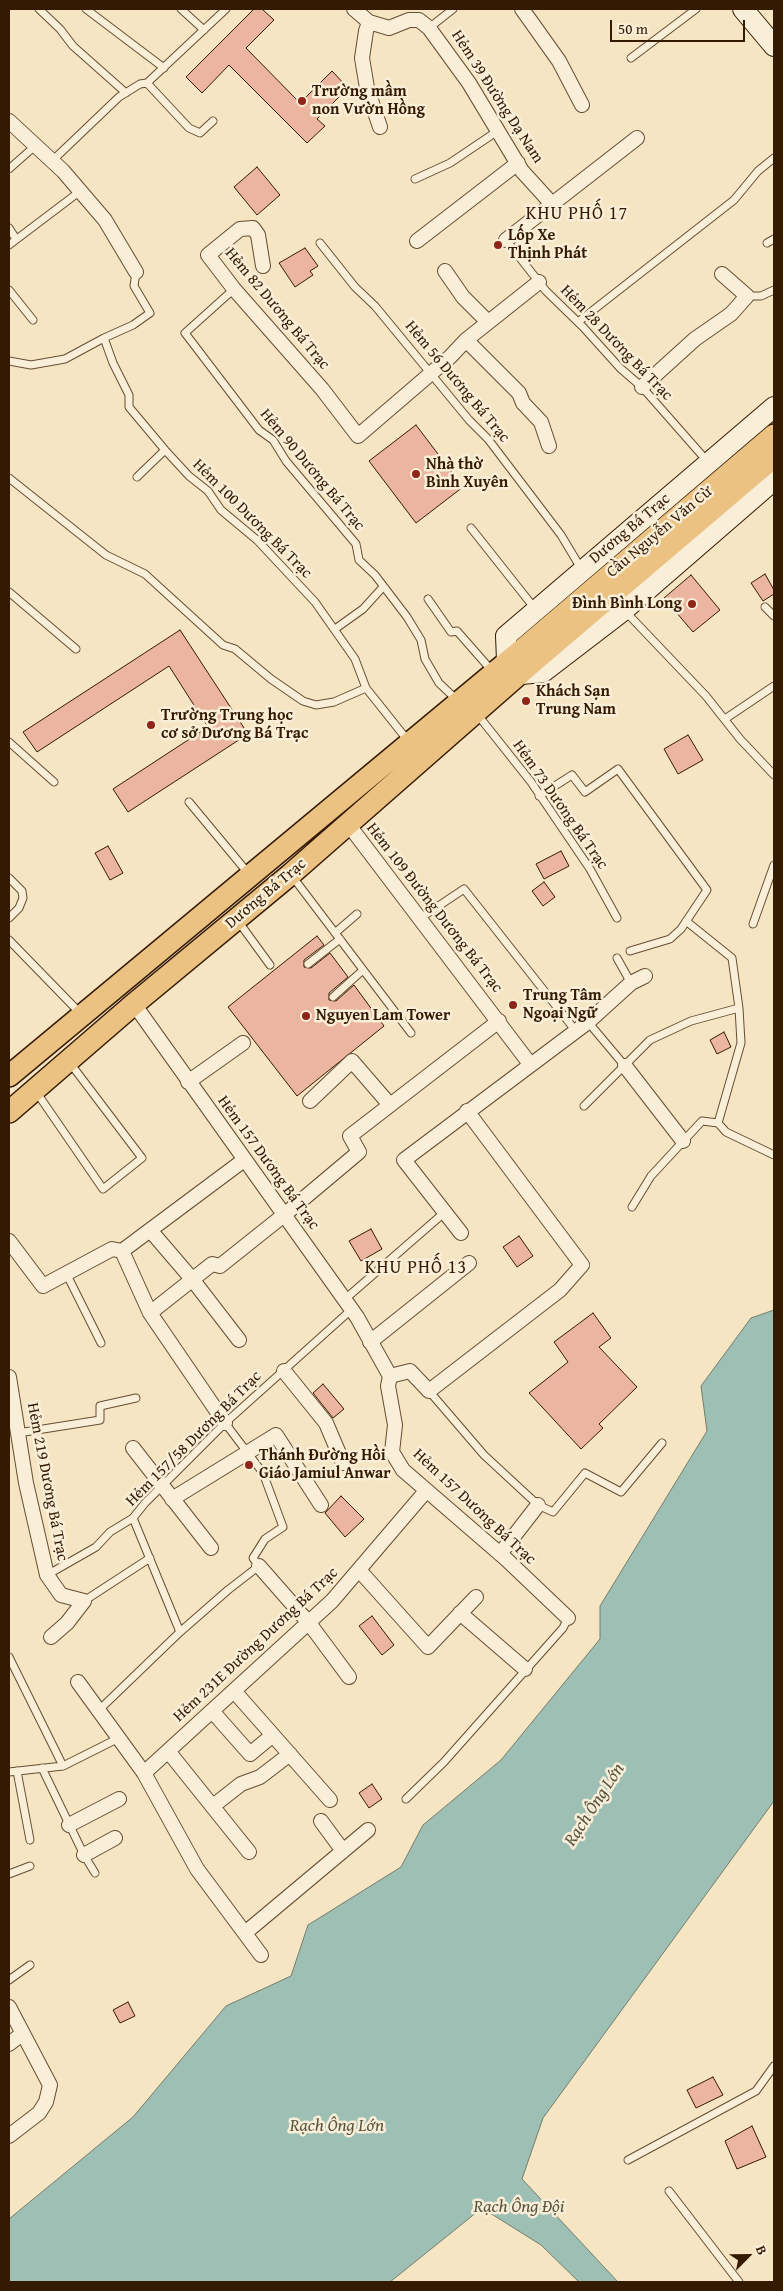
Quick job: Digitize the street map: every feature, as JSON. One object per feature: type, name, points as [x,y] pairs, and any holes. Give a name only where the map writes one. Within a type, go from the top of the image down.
[{"type":"main road","name":"Cầu Nguyễn Văn Cừ","points":[[516,663],[774,435]]},
{"type":"main road","name":"Cầu Nguyễn Văn Cừ","points":[[516,663],[774,457]]},
{"type":"main road","name":"Dương Bá Trạc","points":[[9,1112],[348,824],[467,706],[516,663]]},
{"type":"main road","name":"Dương Bá Trạc","points":[[9,1076],[409,742],[467,706]]},
{"type":"main road","points":[[38,1052],[60,1067]]},
{"type":"street","points":[[354,9],[369,22],[362,58],[367,88],[380,128]]},
{"type":"street","points":[[522,9],[559,61],[582,105]]},
{"type":"street","points":[[743,9],[769,35]]},
{"type":"street","name":"Hẻm 39 Đường Dạ Nam","points":[[369,22],[389,28],[409,20],[419,20],[429,28],[445,48],[499,130],[518,163],[552,204]]},
{"type":"street","points":[[9,121],[52,161],[105,220],[136,272]]},
{"type":"street","points":[[506,240],[637,138]]},
{"type":"street","points":[[418,241],[518,163]]},
{"type":"street","name":"Hẻm 82 Dương Bá Trạc","points":[[263,266],[258,235],[253,228],[240,229],[208,256],[234,289],[322,389],[358,436],[432,373]]},
{"type":"street","points":[[445,271],[463,298],[488,322]]},
{"type":"street","points":[[642,387],[694,339],[731,314],[747,296],[722,274]]},
{"type":"street","points":[[432,373],[466,340],[539,282]]},
{"type":"street","points":[[466,340],[520,393],[522,403],[541,422],[549,446]]},
{"type":"street","name":"Dương Bá Trạc","points":[[516,663],[506,636],[774,407]]},
{"type":"street","points":[[516,663],[543,672],[624,610],[774,480]]},
{"type":"street","name":"Hẻm 109 Đường Dương Bá Trạc","points":[[348,824],[530,1064]]},
{"type":"street","points":[[460,1233],[404,1160],[588,1022],[631,983],[645,976]]},
{"type":"street","name":"Hẻm 157 Dương Bá Trạc","points":[[134,1004],[348,1305],[390,1376],[388,1386],[395,1425],[392,1452],[403,1470],[500,1554],[568,1618]]},
{"type":"street","points":[[150,1313],[212,1264],[220,1266],[284,1215],[359,1152],[350,1136],[499,1021]]},
{"type":"street","points":[[188,1082],[243,1043]]},
{"type":"street","points":[[310,1101],[352,1061],[390,1105]]},
{"type":"street","points":[[625,1066],[683,1141]]},
{"type":"street","points":[[390,1376],[410,1372],[429,1391],[560,1290],[582,1265],[467,1111]]},
{"type":"street","points":[[9,1242],[43,1286],[112,1249],[122,1251],[244,1160]]},
{"type":"street","points":[[150,1230],[192,1279],[239,1340]]},
{"type":"street","points":[[122,1251],[150,1313],[225,1423]]},
{"type":"street","points":[[370,1342],[469,1263]]},
{"type":"street","points":[[284,1370],[326,1423],[344,1463]]},
{"type":"street","name":"Hẻm 219 Dương Bá Trạc","points":[[9,1377],[26,1483],[47,1575],[61,1595],[84,1601]]},
{"type":"street","points":[[172,1499],[276,1434],[321,1505]]},
{"type":"street","points":[[132,1448],[212,1548]]},
{"type":"street","name":"Hẻm 231E Đường Dương Bá Trạc","points":[[144,1773],[332,1601],[426,1491]]},
{"type":"street","points":[[500,1554],[538,1505]]},
{"type":"street","points":[[258,1566],[309,1623],[349,1677]]},
{"type":"street","points":[[359,1570],[428,1647],[476,1597]]},
{"type":"street","points":[[51,1637],[67,1623],[84,1601]]},
{"type":"street","points":[[460,1613],[525,1669]]},
{"type":"street","points":[[78,1682],[144,1773],[198,1869],[261,1955]]},
{"type":"street","points":[[234,1691],[330,1800]]},
{"type":"street","points":[[212,1711],[250,1754],[273,1735]]},
{"type":"street","points":[[168,1751],[249,1852]]},
{"type":"street","points":[[213,1806],[241,1784],[260,1777],[290,1754]]},
{"type":"street","points":[[69,1825],[119,1799]]},
{"type":"street","points":[[321,1821],[343,1851]]},
{"type":"street","points":[[245,1933],[368,1830]]},
{"type":"street","points":[[84,1855],[115,1838]]},
{"type":"street","points":[[9,2007],[22,2034],[44,2069],[50,2084],[46,2102],[38,2113],[9,2136]]},
{"type":"street","points":[[9,2044],[22,2034]]},
{"type":"lane","points":[[39,9],[60,29],[73,46],[126,93]]},
{"type":"lane","points":[[86,9],[164,68]]},
{"type":"lane","points":[[181,9],[204,30]]},
{"type":"lane","points":[[52,161],[119,97],[140,84],[147,84],[226,9]]},
{"type":"lane","points":[[631,58],[696,9]]},
{"type":"lane","points":[[429,28],[448,10]]},
{"type":"lane","points":[[147,84],[189,128],[200,134],[213,121]]},
{"type":"lane","points":[[415,179],[450,163],[499,130]]},
{"type":"lane","points":[[9,169],[35,146]]},
{"type":"lane","points":[[578,322],[734,200],[758,171],[774,158]]},
{"type":"lane","points":[[9,245],[79,192]]},
{"type":"lane","points":[[9,228],[16,239]]},
{"type":"lane","points":[[766,243],[774,239]]},
{"type":"lane","name":"Hẻm 28 Dương Bá Trạc","points":[[506,240],[539,282],[620,368],[642,387],[708,462]]},
{"type":"lane","name":"Hẻm 56 Dương Bá Trạc","points":[[320,243],[355,287],[375,306],[469,420],[488,439],[561,535],[582,570]]},
{"type":"lane","points":[[9,361],[31,365],[65,359],[133,325],[150,313],[134,286],[136,272]]},
{"type":"lane","name":"Hẻm 90 Dương Bá Trạc","points":[[234,289],[185,332],[259,430],[273,440],[286,460],[341,524],[356,544],[359,560],[375,575],[421,640],[425,659],[439,683],[467,706]]},
{"type":"lane","points":[[9,290],[33,320]]},
{"type":"lane","points":[[747,296],[762,296],[774,290]]},
{"type":"lane","name":"Hẻm 100 Dương Bá Trạc","points":[[104,338],[113,363],[129,395],[129,407],[189,476],[208,491],[221,510],[257,540],[283,571],[316,602],[355,659],[366,688],[409,742]]},
{"type":"lane","points":[[137,477],[166,450]]},
{"type":"lane","points":[[9,478],[106,555],[145,574],[223,645],[235,649],[271,679],[303,701],[316,705],[334,702],[366,688]]},
{"type":"lane","points":[[471,528],[536,610]]},
{"type":"lane","points":[[335,629],[363,609],[383,587]]},
{"type":"lane","points":[[9,592],[76,649]]},
{"type":"lane","points":[[428,600],[451,632],[457,631],[516,663]]},
{"type":"lane","points":[[765,607],[774,616]]},
{"type":"lane","points":[[624,610],[706,696],[774,775]]},
{"type":"lane","points":[[725,719],[774,686]]},
{"type":"lane","name":"Hẻm 73 Dương Bá Trạc","points":[[467,706],[539,796],[590,869],[617,918]]},
{"type":"lane","points":[[9,742],[54,782]]},
{"type":"lane","points":[[539,796],[572,775],[585,792],[618,769],[707,890],[686,921],[670,939],[630,951]]},
{"type":"lane","points":[[189,802],[250,875]]},
{"type":"lane","points":[[754,924],[774,865]]},
{"type":"lane","points":[[291,874],[411,1034]]},
{"type":"lane","points":[[9,878],[22,891],[23,898],[19,908],[9,918]]},
{"type":"lane","points":[[419,919],[464,889],[575,1030]]},
{"type":"lane","points":[[335,933],[357,914]]},
{"type":"lane","points":[[236,919],[270,965]]},
{"type":"lane","points":[[686,921],[732,958],[740,1008],[741,1043],[718,1123]]},
{"type":"lane","points":[[308,964],[340,939]]},
{"type":"lane","points":[[9,940],[82,1015]]},
{"type":"lane","points":[[617,958],[631,983]]},
{"type":"lane","points":[[333,997],[363,970]]},
{"type":"lane","points":[[584,1106],[650,1040],[691,1021],[740,1008]]},
{"type":"lane","points":[[588,1022],[625,1066]]},
{"type":"lane","points":[[36,1090],[103,1189],[142,1158],[60,1067]]},
{"type":"lane","points":[[632,1207],[651,1176],[702,1121],[718,1123],[726,1132],[774,1155]]},
{"type":"lane","name":"Hẻm 157/58 Dương Bá Trạc","points":[[47,1575],[96,1547],[110,1532],[134,1518],[225,1423],[284,1370],[348,1305],[445,1212]]},
{"type":"lane","points":[[66,1273],[101,1343]]},
{"type":"lane","points":[[429,1391],[484,1454],[538,1505],[553,1512],[585,1473],[621,1492],[662,1443]]},
{"type":"lane","points":[[18,1433],[100,1420],[100,1406],[136,1398]]},
{"type":"lane","points":[[99,1710],[180,1632],[258,1566],[253,1558],[265,1539],[283,1527],[264,1473],[250,1452],[225,1423]]},
{"type":"lane","points":[[134,1518],[180,1632]]},
{"type":"lane","points":[[84,1601],[150,1558]]},
{"type":"lane","name":"Hẻm 157 Dương Bá Trạc","points":[[406,1799],[444,1762],[562,1628],[568,1618]]},
{"type":"lane","points":[[9,1657],[63,1766]]},
{"type":"lane","points":[[9,1772],[63,1766],[119,1738]]},
{"type":"lane","points":[[42,1768],[84,1855],[95,1873]]},
{"type":"lane","points":[[17,1771],[30,1840]]},
{"type":"lane","points":[[9,1874],[30,1866]]},
{"type":"lane","points":[[9,1980],[30,1965]]},
{"type":"lane","points":[[628,2160],[756,2091],[774,2066]]},
{"type":"lane","points":[[669,2191],[740,2282]]},
{"type":"water","name":"Rạch Ông Lớn","points":[[774,1310],[774,1801],[543,2118],[522,2179],[618,2282],[579,2282],[541,2245],[482,2208],[390,2282],[9,2282],[9,2219],[133,2117],[226,2006],[291,1976],[308,1925],[401,1867],[423,1825],[501,1760],[600,1639],[600,1606],[707,1431],[701,1386],[751,1318]]},
{"type":"building","points":[[254,9],[262,9],[274,20],[246,48],[300,103],[332,71],[348,88],[317,119],[325,126],[307,143],[229,65],[202,93],[186,77]]},
{"type":"building","points":[[257,167],[280,195],[257,215],[234,187]]},
{"type":"building","points":[[305,248],[318,266],[310,271],[313,275],[295,287],[279,263]]},
{"type":"building","name":"Nhà thờ Bình Xuyên","points":[[416,425],[463,487],[416,523],[369,461]]},
{"type":"building","points":[[765,574],[774,590],[774,594],[763,601],[751,583]]},
{"type":"building","name":"Đình Bình Long","points":[[691,575],[720,610],[693,632],[664,598]]},
{"type":"building","points":[[180,630],[248,734],[128,812],[113,789],[208,727],[169,666],[37,752],[23,732]]},
{"type":"building","points":[[688,735],[703,760],[678,774],[664,749]]},
{"type":"building","points":[[108,846],[123,873],[110,880],[95,853]]},
{"type":"building","points":[[561,851],[569,866],[544,879],[536,864]]},
{"type":"building","points":[[544,882],[555,897],[543,906],[532,891]]},
{"type":"building","name":"Nguyen Lam Tower","points":[[317,936],[324,945],[304,960],[304,967],[311,968],[330,953],[348,977],[329,993],[329,1000],[336,1001],[354,985],[384,1026],[297,1096],[228,1007]]},
{"type":"building","points":[[724,1032],[731,1047],[717,1054],[710,1040]]},
{"type":"building","points":[[371,1229],[382,1249],[361,1261],[349,1241]]},
{"type":"building","points":[[519,1236],[533,1256],[517,1267],[503,1247]]},
{"type":"building","points":[[593,1313],[611,1338],[599,1347],[637,1387],[599,1424],[603,1428],[581,1449],[529,1393],[568,1362],[554,1342]]},
{"type":"building","points":[[323,1384],[344,1409],[333,1418],[313,1393]]},
{"type":"building","points":[[341,1496],[364,1519],[345,1537],[325,1513]]},
{"type":"building","points":[[372,1616],[394,1645],[382,1655],[359,1626]]},
{"type":"building","points":[[372,1784],[382,1799],[369,1808],[359,1793]]},
{"type":"building","points":[[128,2002],[135,2016],[120,2023],[113,2010]]},
{"type":"building","points":[[713,2077],[723,2095],[696,2108],[687,2090]]},
{"type":"building","points":[[752,2126],[766,2157],[737,2169],[725,2141]]},
{"type":"place","name":"Trường mầm non Vườn Hồng","points":[[302,101]]},
{"type":"place","name":"Lốp Xe Thịnh Phát","points":[[498,245]]},
{"type":"place","name":"Nhà thờ Bình Xuyên","points":[[416,474]]},
{"type":"place","name":"Đình Bình Long","points":[[692,604]]},
{"type":"place","name":"Khách Sạn Trung Nam","points":[[526,701]]},
{"type":"place","name":"Trường Trung học cơ sở Dương Bá Trạc","points":[[151,725]]},
{"type":"place","name":"Trung Tâm Ngoại Ngữ","points":[[513,1005]]},
{"type":"place","name":"Nguyen Lam Tower","points":[[306,1016]]},
{"type":"place","name":"Thánh Đường Hồi Giáo Jamiul Anwar","points":[[249,1465]]},
{"type":"district","name":"KHU PHỐ 17","points":[[577,214]]},
{"type":"district","name":"KHU PHỐ 13","points":[[416,1268]]},
{"type":"water label","name":"Rạch Ông Đội","points":[[519,2207]]}]
